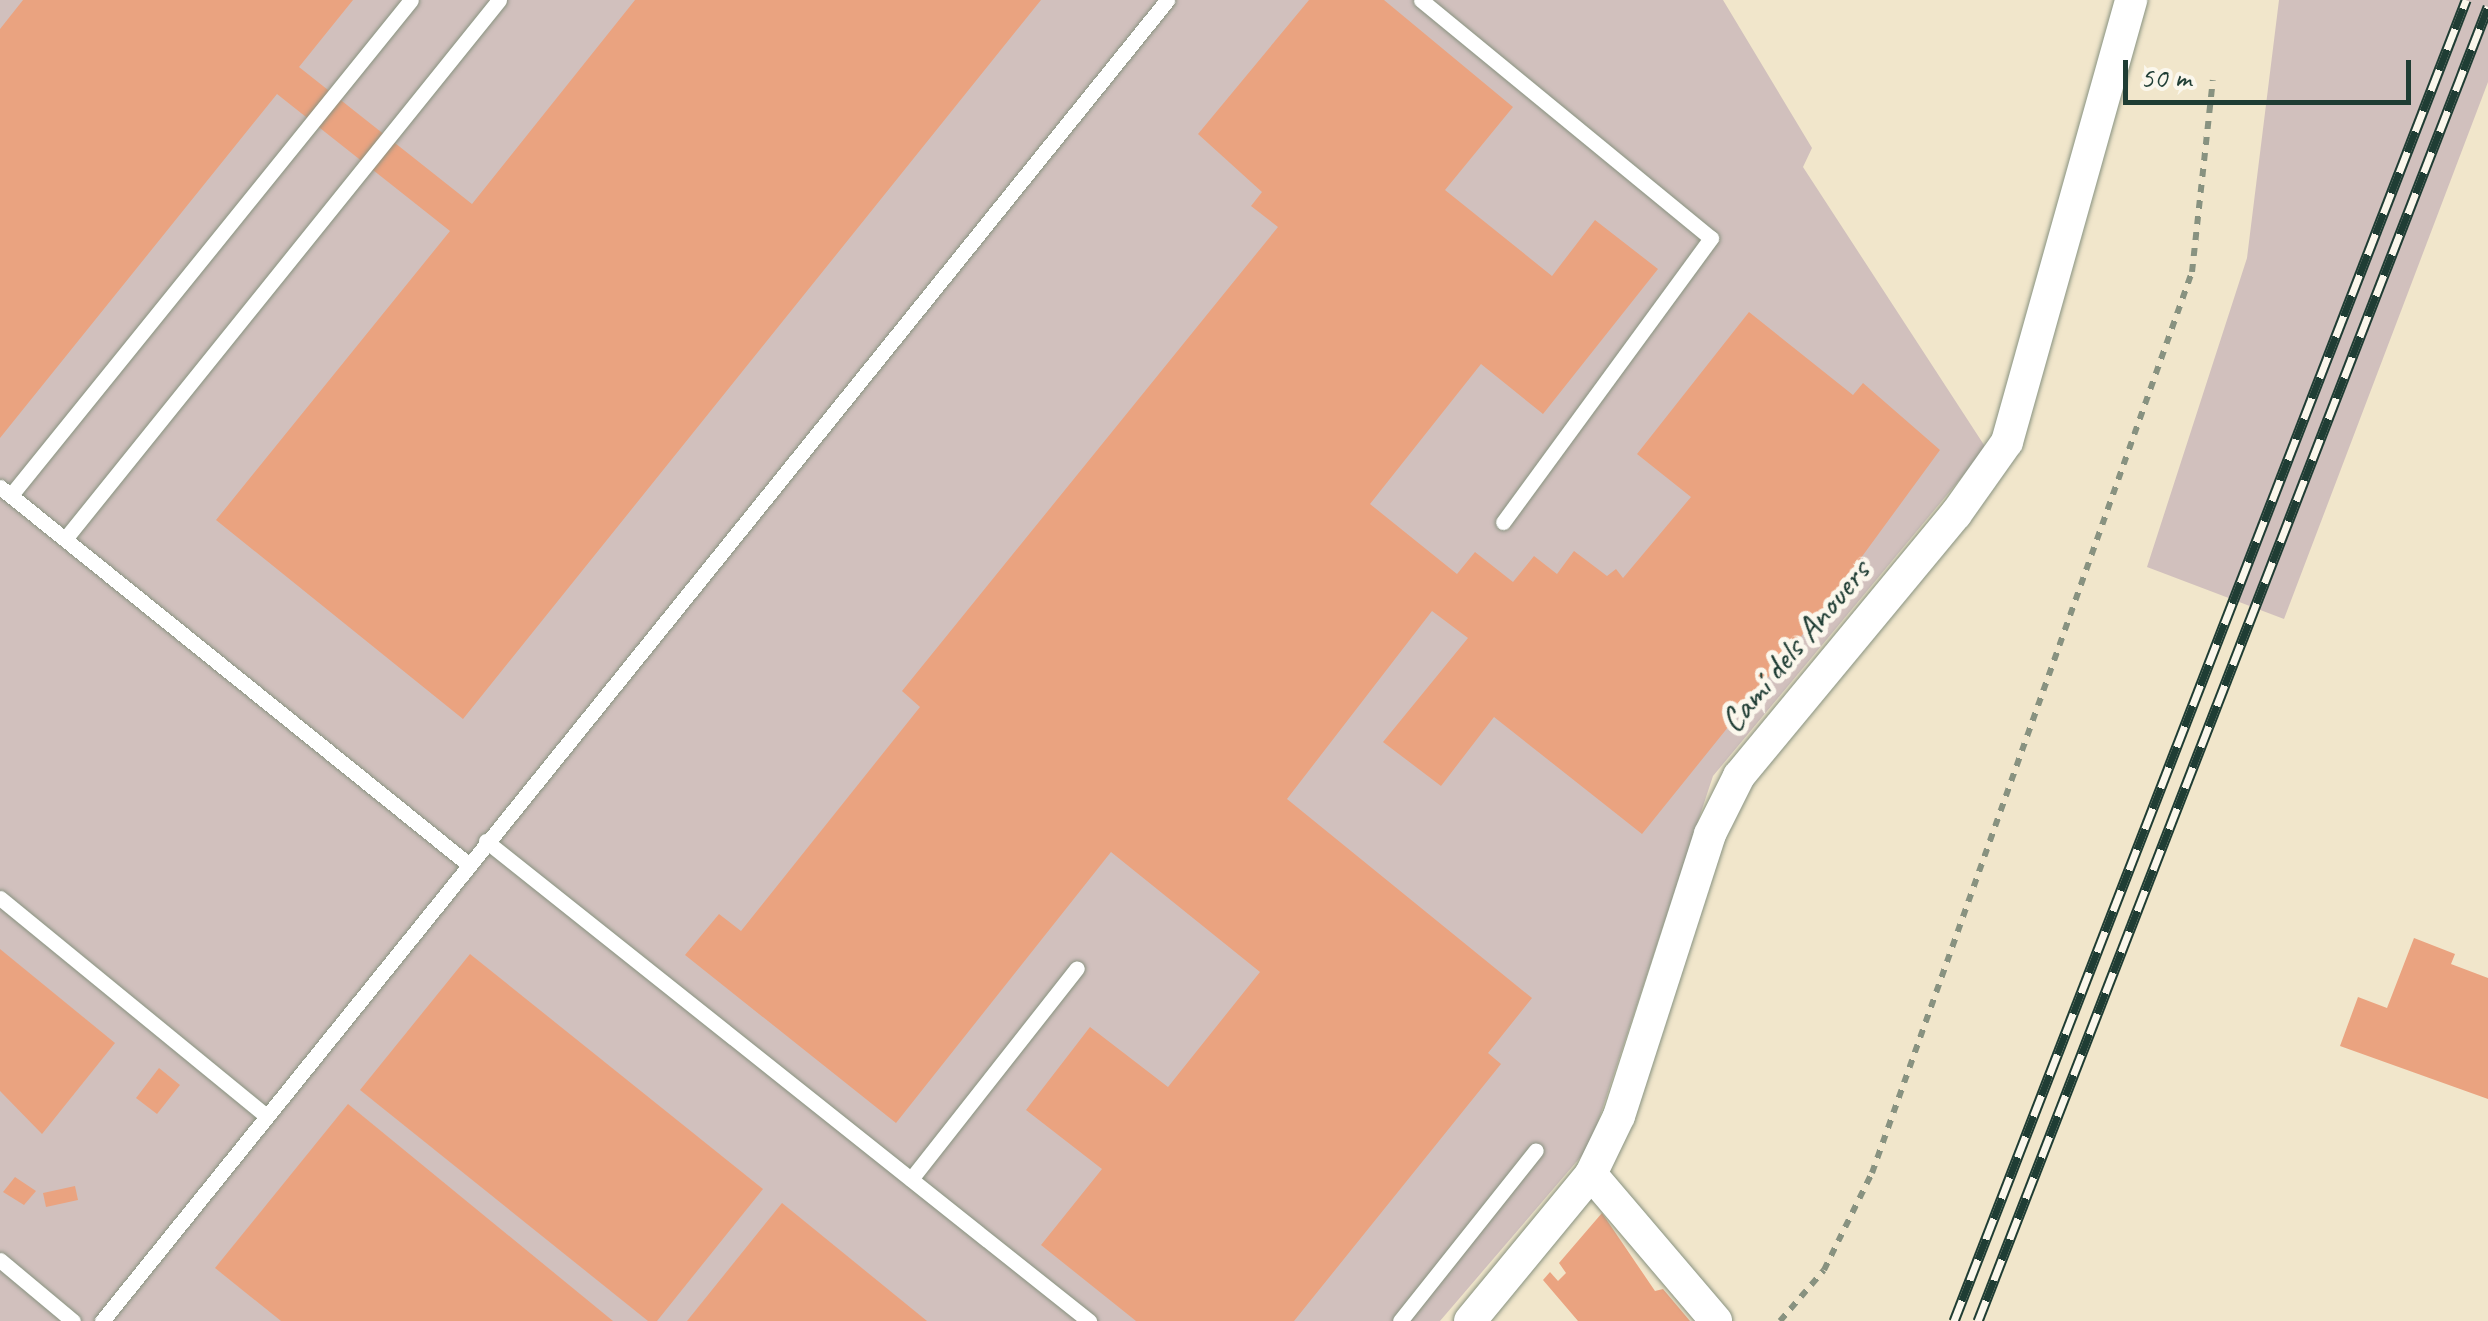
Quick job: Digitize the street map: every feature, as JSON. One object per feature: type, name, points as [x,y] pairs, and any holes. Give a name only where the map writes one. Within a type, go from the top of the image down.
[{"type":"street","name":"Camí dels Anouers","points":[[1470,1321],[1590,1174],[1619,1116],[1723,804],[2006,442],[2132,0]]},
{"type":"street","points":[[1590,1174],[1716,1321]]},
{"type":"lane","points":[[411,0],[5,491],[468,864]]},
{"type":"lane","points":[[65,539],[499,0]]},
{"type":"lane","points":[[102,1321],[1166,0]]},
{"type":"lane","points":[[1421,0],[1712,238],[1503,522]]},
{"type":"lane","points":[[486,841],[1088,1321]]},
{"type":"lane","points":[[0,898],[265,1114]]},
{"type":"lane","points":[[910,1179],[1077,968]]},
{"type":"lane","points":[[1400,1321],[1536,1150]]},
{"type":"lane","points":[[0,1260],[73,1321]]},
{"type":"path","points":[[1780,1321],[1824,1270],[1872,1173],[2192,272],[2213,80]]},
{"type":"shaded area","points":[[0,0],[1723,0],[1812,148],[1803,167],[1986,448],[1713,776],[1590,1146],[1440,1321],[0,1321]]},
{"type":"shaded area","points":[[2279,0],[2488,0],[2488,82],[2284,619],[2147,567],[2247,258]]},
{"type":"building","points":[[23,0],[353,0],[299,67],[472,204],[635,0],[1041,0],[463,719],[216,520],[450,231],[277,94],[0,438],[0,29]]},
{"type":"building","points":[[1309,0],[1384,0],[1513,107],[1445,190],[1552,276],[1595,220],[1658,269],[1543,414],[1481,364],[1370,504],[1457,574],[1475,552],[1513,582],[1534,556],[1557,574],[1574,551],[1607,576],[1616,569],[1623,578],[1691,497],[1637,454],[1749,312],[1853,395],[1863,383],[1940,450],[1828,603],[1642,834],[1494,717],[1441,786],[1383,742],[1468,638],[1432,611],[1287,799],[1532,998],[1488,1053],[1501,1064],[1294,1321],[1136,1321],[1041,1245],[1102,1169],[1026,1110],[1090,1027],[1168,1087],[1260,972],[1111,852],[896,1123],[685,955],[719,914],[741,931],[920,707],[902,691],[1278,227],[1251,206],[1262,192],[1198,134]]},
{"type":"building","points":[[2414,938],[2455,954],[2451,964],[2488,978],[2488,1099],[2340,1046],[2358,997],[2387,1008]]},
{"type":"building","points":[[0,949],[115,1043],[42,1134],[0,1091]]},
{"type":"building","points":[[470,954],[763,1189],[657,1321],[648,1321],[360,1090]]},
{"type":"building","points":[[159,1068],[180,1085],[157,1114],[136,1098]]},
{"type":"building","points":[[348,1104],[613,1321],[281,1321],[215,1268]]},
{"type":"building","points":[[15,1177],[36,1191],[24,1205],[3,1192]]},
{"type":"building","points":[[75,1186],[78,1200],[46,1207],[43,1193]]},
{"type":"building","points":[[782,1203],[814,1229],[927,1321],[687,1321]]},
{"type":"building","points":[[1602,1213],[1655,1291],[1663,1289],[1690,1321],[1578,1321],[1543,1280],[1550,1272],[1558,1281],[1566,1273],[1559,1263]]},
{"type":"railway","points":[[1954,1321],[2466,0]]},
{"type":"railway","points":[[1978,1321],[2488,7]]}]
